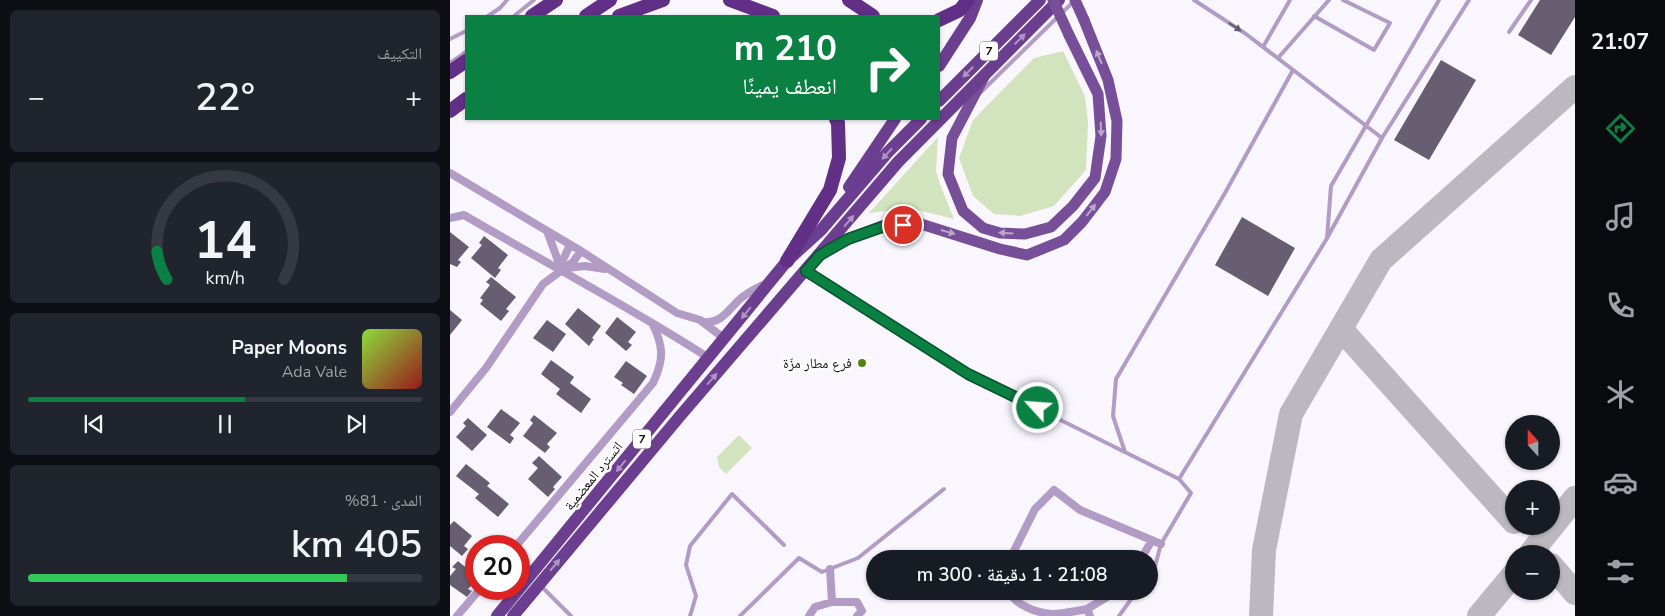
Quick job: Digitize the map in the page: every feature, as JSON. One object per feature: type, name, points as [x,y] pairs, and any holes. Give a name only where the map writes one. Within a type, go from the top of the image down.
[{"type":"highway","points":[[534,15],[556,0]]},
{"type":"highway","points":[[588,15],[610,0]]},
{"type":"highway","points":[[622,15],[663,0]]},
{"type":"highway","points":[[730,0],[770,15]]},
{"type":"highway","points":[[849,0],[872,15]]},
{"type":"highway","points":[[940,20],[960,10],[968,0]]},
{"type":"highway","points":[[940,64],[970,18],[977,0]]},
{"type":"highway","name":"7","points":[[940,100],[1040,0]]},
{"type":"highway","name":"7","points":[[940,119],[1059,0]]},
{"type":"highway","points":[[450,72],[465,62]]},
{"type":"highway","points":[[450,110],[465,100]]},
{"type":"highway","points":[[787,261],[830,190],[839,158],[836,120]]},
{"type":"highway","points":[[821,230],[894,120]]},
{"type":"highway","name":"7","points":[[787,261],[821,230],[888,152],[920,120]]},
{"type":"highway","name":"7","points":[[513,616],[680,416],[898,162],[939,120]]},
{"type":"highway","name":"اتسترد المعضمية","points":[[497,616],[787,261]]},
{"type":"main road","points":[[986,72],[952,138],[948,174],[963,211],[983,228],[1000,233],[1025,234],[1051,228],[1073,206],[1095,178],[1101,136],[1098,94],[1068,35],[1053,0]]},
{"type":"main road","points":[[820,255],[848,239],[885,226],[920,224],[1000,249],[1027,254],[1064,240],[1082,222],[1105,192],[1116,158],[1117,121],[1108,80],[1075,0]]},
{"type":"street","points":[[450,173],[611,270],[677,313],[704,322],[719,320],[743,296],[771,281]]},
{"type":"street","points":[[450,218],[464,216],[561,268],[709,358]]},
{"type":"street","points":[[547,231],[561,268]]},
{"type":"street","points":[[561,268],[570,245]]},
{"type":"street","points":[[450,412],[486,368],[543,284],[561,268],[573,262],[580,252]]},
{"type":"street","points":[[561,268],[591,267],[611,270]]},
{"type":"street","points":[[525,535],[653,383],[659,371],[662,350],[659,336],[651,321]]},
{"type":"street","points":[[704,322],[725,338]]},
{"type":"street","points":[[1014,550],[1035,509],[1054,490],[1080,510],[1161,544]]},
{"type":"street","points":[[1146,550],[1152,540]]},
{"type":"street","points":[[830,569],[832,602]]},
{"type":"street","points":[[457,616],[471,600]]},
{"type":"street","points":[[1015,600],[1031,609],[1052,614],[1088,613],[1103,600]]},
{"type":"street","points":[[809,616],[815,606],[832,602],[857,602],[862,611],[857,616]]},
{"type":"lane","points":[[490,15],[500,8],[507,0]]},
{"type":"lane","points":[[515,15],[534,0]]},
{"type":"lane","points":[[973,100],[1075,0]]},
{"type":"lane","points":[[1194,0],[1278,58],[1382,138]]},
{"type":"lane","points":[[1263,47],[1290,0]]},
{"type":"lane","points":[[1278,58],[1329,0]]},
{"type":"lane","points":[[1314,16],[1374,50],[1390,23],[1343,0]]},
{"type":"lane","points":[[1326,240],[1331,186],[1439,0]]},
{"type":"lane","points":[[1179,479],[1326,240],[1382,138],[1469,0]]},
{"type":"lane","points":[[1509,32],[1530,0]]},
{"type":"lane","points":[[450,38],[465,31]]},
{"type":"lane","points":[[450,63],[465,53]]},
{"type":"lane","points":[[1125,452],[1113,416],[1116,379],[1225,193],[1293,70]]},
{"type":"lane","points":[[806,271],[968,374],[1179,479],[1191,494],[1161,544],[1158,555]]},
{"type":"lane","points":[[740,616],[798,558],[822,572],[858,558],[944,489]]},
{"type":"lane","points":[[690,616],[696,596],[686,565],[690,546],[732,494],[784,545]]},
{"type":"lane","points":[[540,584],[571,616]]},
{"type":"lane","points":[[1119,616],[1131,600]]},
{"type":"green space","points":[[1063,51],[1085,96],[1088,122],[1086,170],[1054,206],[1020,216],[994,214],[973,196],[959,158],[973,120],[1034,58]]},
{"type":"green space","points":[[938,137],[936,171],[954,219],[909,208],[869,213]]},
{"type":"green space","points":[[739,435],[752,448],[726,474],[719,467],[717,457]]},
{"type":"building","points":[[1540,0],[1575,0],[1575,17],[1551,55],[1518,35]]},
{"type":"building","points":[[1441,60],[1476,80],[1429,160],[1394,140]]},
{"type":"building","points":[[1242,217],[1295,248],[1268,296],[1215,265]]},
{"type":"building","points":[[450,232],[469,247],[458,260],[461,262],[457,267],[450,264]]},
{"type":"building","points":[[484,236],[508,255],[498,268],[501,270],[495,278],[471,258],[482,245],[479,243]]},
{"type":"building","points":[[491,277],[516,297],[506,309],[509,311],[501,321],[480,304],[483,300],[480,298],[490,285],[486,282]]},
{"type":"building","points":[[578,308],[601,326],[592,338],[594,339],[589,346],[565,324]]},
{"type":"building","points":[[450,310],[462,320],[450,335]]},
{"type":"building","points":[[617,317],[636,332],[628,342],[632,345],[626,351],[605,333]]},
{"type":"building","points":[[547,320],[566,334],[553,352],[533,338]]},
{"type":"building","points":[[551,360],[574,377],[570,383],[591,399],[581,413],[556,394],[560,389],[541,374]]},
{"type":"building","points":[[626,361],[647,376],[634,394],[621,385],[623,383],[614,377]]},
{"type":"building","points":[[501,409],[520,423],[510,435],[514,438],[510,444],[487,427]]},
{"type":"building","points":[[534,415],[557,433],[547,444],[550,447],[545,453],[523,436],[533,423],[530,420]]},
{"type":"building","points":[[468,418],[487,435],[472,451],[456,437],[466,426],[463,423]]},
{"type":"building","points":[[539,456],[562,477],[553,487],[555,489],[548,497],[528,479],[538,468],[532,463]]},
{"type":"building","points":[[466,464],[490,483],[487,486],[509,504],[498,517],[475,498],[479,494],[456,476]]},
{"type":"building","points":[[454,521],[471,535],[465,535],[465,552],[462,556],[450,546],[450,525]]},
{"type":"building","points":[[458,561],[465,567],[465,596],[450,585],[450,576],[456,569],[452,567]]},
{"type":"taxiway","points":[[1261,616],[1264,550],[1291,414],[1381,260],[1575,87]]},
{"type":"taxiway","points":[[1341,329],[1505,512]]},
{"type":"taxiway","points":[[1537,545],[1575,498]]},
{"type":"taxiway","points":[[1560,576],[1575,593]]},
{"type":"taxiway","points":[[1479,616],[1505,585]]},
{"type":"place","name":"فرع مطار مزّة","points":[[862,363]]},
{"type":"route","points":[[903,225],[885,226],[848,239],[820,255],[806,271],[968,374],[1038,408]]}]
